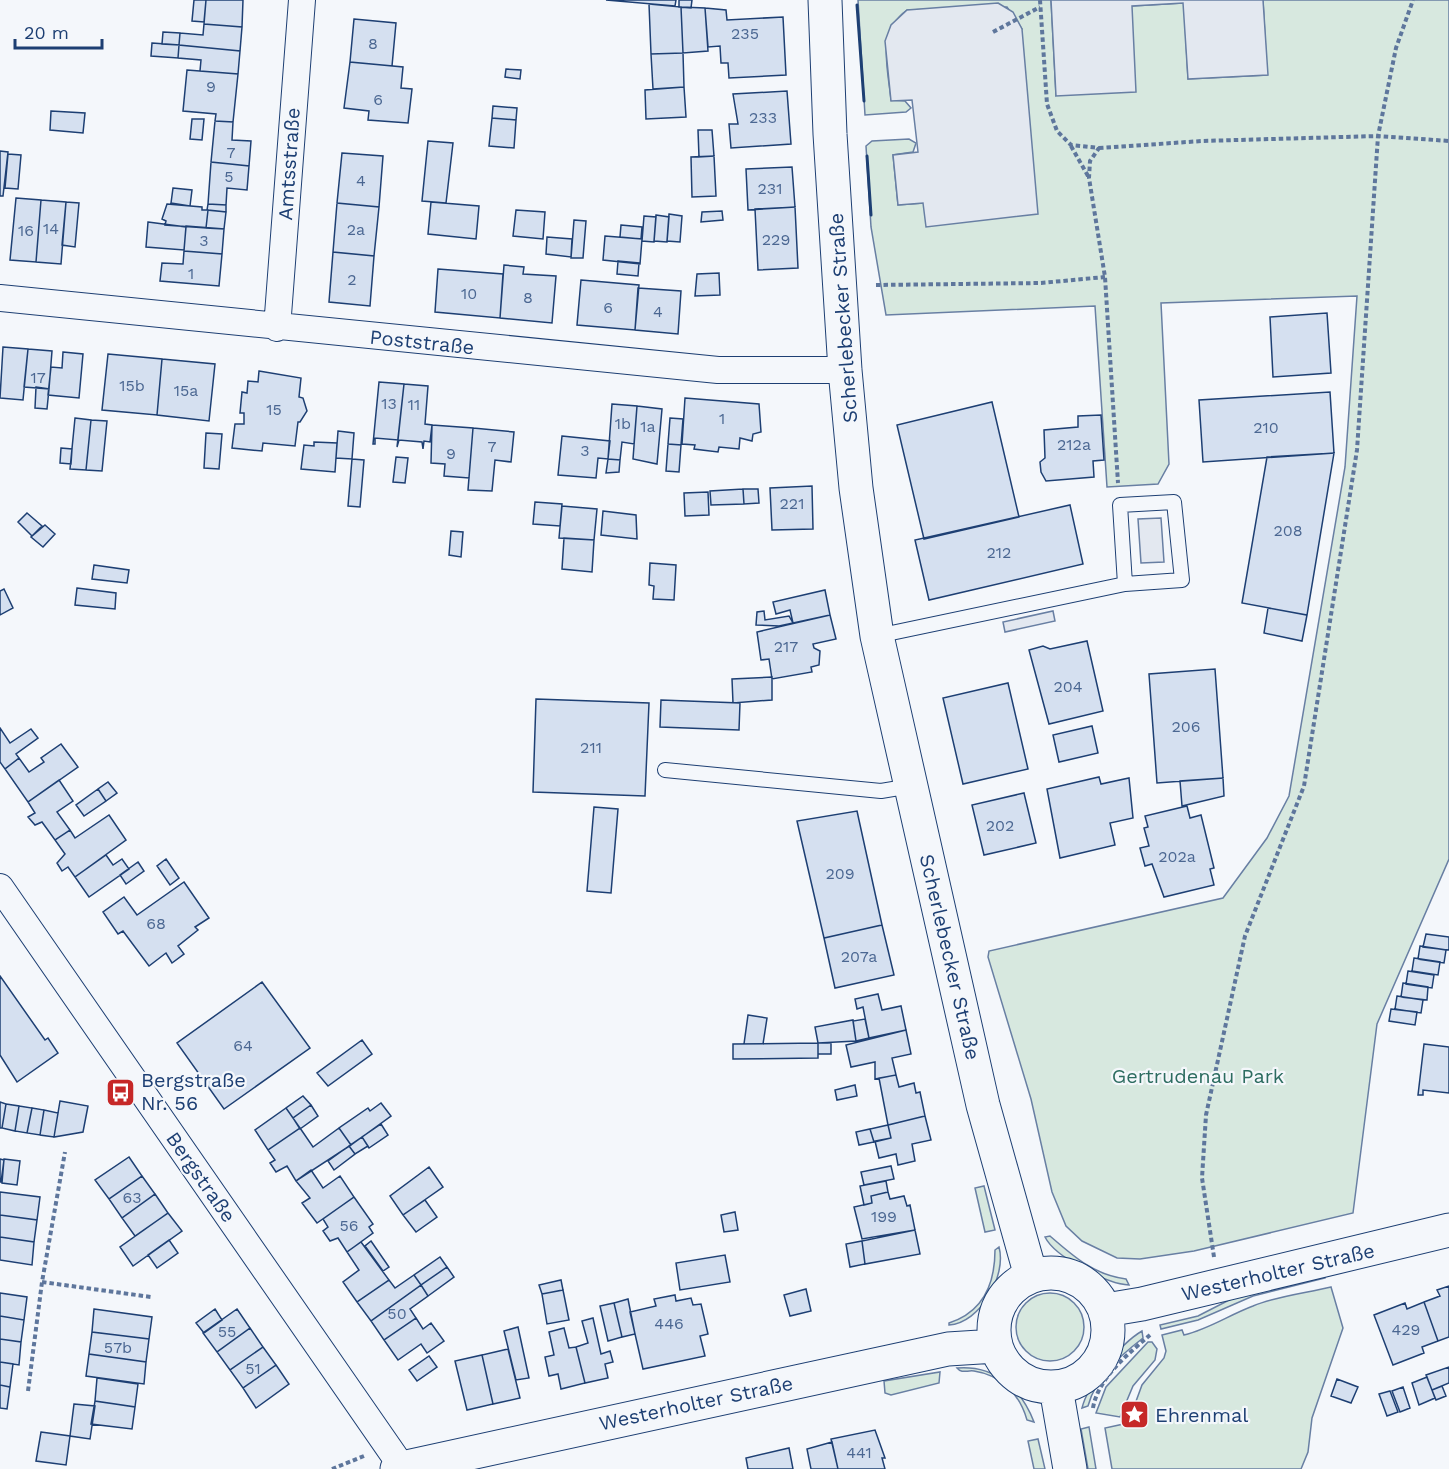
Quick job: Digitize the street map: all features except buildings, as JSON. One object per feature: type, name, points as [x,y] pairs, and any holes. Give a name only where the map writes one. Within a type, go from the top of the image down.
[{"type":"street","name":"Amtsstraße","points":[[276,328],[302,0]]},
{"type":"street","name":"Scherlebecker Straße","points":[[825,0],[830,134],[845,370],[856,488],[877,636],[991,1139],[1031,1276]]},
{"type":"street","name":"Poststraße","points":[[0,298],[276,328],[718,370],[845,370]]},
{"type":"street","name":"Bergstraße","points":[[0,887],[389,1463]]},
{"type":"street","name":"Westerholter Straße","points":[[1106,1310],[1142,1304],[1449,1230]]},
{"type":"street","points":[[1048,1273],[1066,1275],[1082,1283],[1096,1295],[1106,1310],[1108,1331],[1104,1352],[1092,1369],[1076,1382],[1056,1388],[1040,1387],[1025,1382],[1003,1360],[996,1346],[994,1329],[997,1312],[1005,1297],[1016,1285],[1031,1276],[1048,1273]]},
{"type":"street","name":"Westerholter Straße","points":[[389,1463],[948,1349],[996,1346]]},
{"type":"street","points":[[1056,1388],[1070,1469]]},
{"type":"lane","points":[[877,636],[1125,584],[1182,580],[1174,502],[1120,506],[1125,584]]},
{"type":"lane","points":[[665,770],[881,791],[911,786]]},
{"type":"path","points":[[1040,0],[1047,104],[1057,131],[1071,145],[1089,178]]},
{"type":"path","points":[[1214,1257],[1202,1178],[1206,1115],[1245,936],[1304,786],[1357,450],[1378,136],[1396,48],[1413,0]]},
{"type":"path","points":[[993,32],[1040,7]]},
{"type":"path","points":[[1071,145],[1099,148],[1202,141],[1378,136],[1449,141]]},
{"type":"path","points":[[1099,148],[1090,161],[1089,178],[1105,277],[1120,506]]},
{"type":"path","points":[[876,285],[1041,283],[1105,277]]},
{"type":"path","points":[[28,1391],[42,1282],[65,1152]]},
{"type":"path","points":[[42,1282],[151,1297]]},
{"type":"path","points":[[1092,1412],[1098,1391],[1107,1379],[1151,1335]]},
{"type":"path","points":[[332,1469],[389,1463]]},
{"type":"green space","name":"Gertrudenau Park","points":[[858,0],[1051,0],[1056,95],[1132,6],[1184,3],[1188,79],[1267,75],[1263,0],[1449,0],[1449,859],[1377,1024],[1353,1213],[1194,1251],[1140,1259],[1117,1258],[1082,1241],[1066,1226],[1052,1192],[1031,1099],[988,957],[989,951],[1223,898],[1267,838],[1289,796],[1345,467],[1357,296],[1161,303],[1169,464],[1158,484],[1107,487],[1095,306],[886,315],[871,227],[866,146],[872,141],[909,139],[916,143],[913,152],[893,155],[898,205],[924,203],[1022,29],[1007,7],[907,10],[897,19],[891,29],[886,51],[891,100],[905,101],[911,108],[906,112],[865,115]]},
{"type":"green space","points":[[984,1186],[995,1230],[985,1232],[975,1188]]},
{"type":"green space","points":[[1050,1236],[1085,1264],[1114,1277],[1126,1279],[1129,1285],[1095,1275],[1070,1261],[1059,1253],[1045,1237]]},
{"type":"green space","points":[[999,1247],[999,1271],[989,1296],[971,1316],[949,1325],[971,1312],[985,1295],[993,1274],[995,1250]]},
{"type":"green space","points":[[1324,1273],[1325,1278],[1253,1296],[1198,1320],[1161,1329],[1160,1325],[1198,1316],[1233,1298]]},
{"type":"green space","points":[[1331,1287],[1343,1328],[1312,1418],[1308,1452],[1301,1469],[1112,1469],[1105,1428],[1128,1423],[1142,1385],[1164,1358],[1166,1351],[1162,1335],[1182,1330],[1184,1335],[1262,1303]]},
{"type":"green space","points":[[1050,1293],[1063,1296],[1074,1303],[1081,1314],[1084,1327],[1081,1340],[1074,1351],[1063,1358],[1050,1361],[1037,1358],[1026,1351],[1019,1340],[1016,1327],[1019,1314],[1026,1303],[1037,1296]]},
{"type":"green space","points":[[1142,1331],[1143,1338],[1103,1376],[1088,1406],[1082,1408],[1085,1398],[1106,1365],[1124,1345]]},
{"type":"green space","points":[[1148,1342],[1152,1342],[1157,1349],[1155,1360],[1133,1386],[1120,1417],[1096,1413],[1106,1387]]},
{"type":"green space","points":[[957,1368],[983,1370],[1005,1381],[1022,1399],[1034,1422],[1027,1420],[1020,1402],[1001,1382],[984,1373],[963,1371]]},
{"type":"green space","points":[[940,1372],[939,1383],[891,1395],[885,1393],[884,1381]]},
{"type":"green space","points":[[1089,1427],[1096,1469],[1088,1469],[1081,1429]]},
{"type":"green space","points":[[1038,1439],[1045,1469],[1034,1469],[1028,1441]]},
{"type":"shaded area","points":[[1051,0],[1263,0],[1268,75],[1188,79],[1183,3],[1132,6],[1136,92],[1056,96]]},
{"type":"shaded area","points":[[998,3],[1013,12],[1022,29],[1038,214],[926,227],[923,203],[898,205],[893,155],[918,152],[912,100],[891,101],[885,41],[891,25],[907,10]]},
{"type":"shaded area","points":[[1161,518],[1164,562],[1141,563],[1138,519]]},
{"type":"shaded area","points":[[1053,611],[1055,621],[1005,632],[1003,622]]},
{"type":"wall","points":[[857,5],[864,101]]},
{"type":"wall","points":[[867,156],[871,215]]},
{"type":"place","name":"Bergstraße Nr. 56","points":[[120,1092]]},
{"type":"place","name":"Ehrenmal","points":[[1134,1415]]}]
